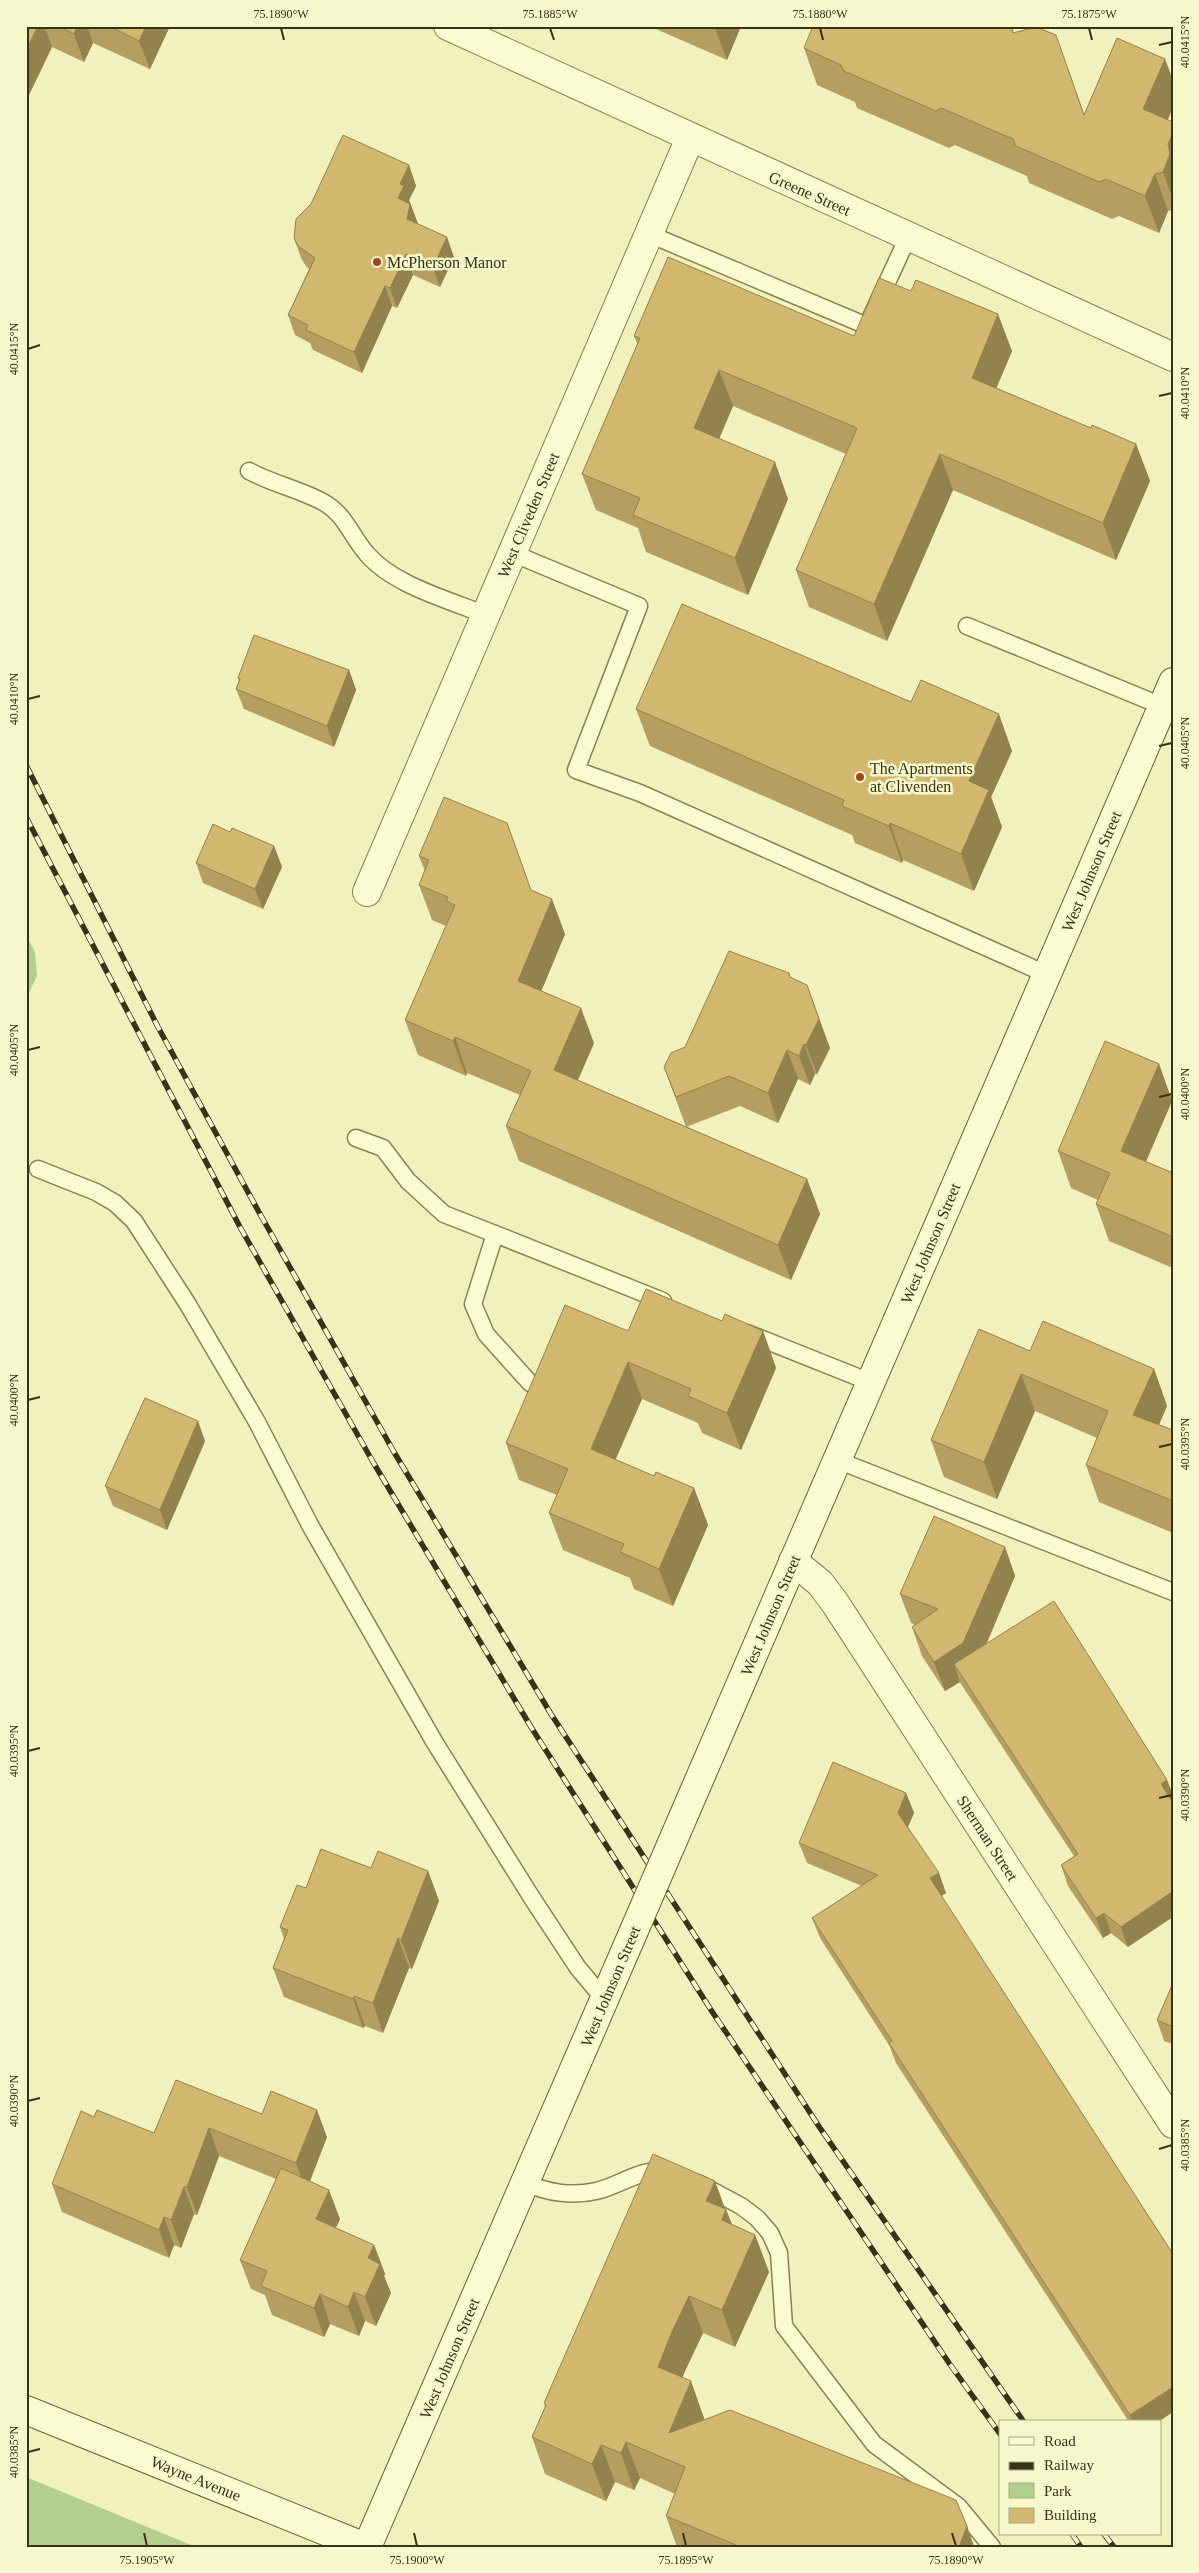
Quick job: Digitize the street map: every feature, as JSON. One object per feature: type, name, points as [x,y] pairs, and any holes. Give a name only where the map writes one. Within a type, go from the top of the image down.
[{"type":"street","name":"Greene Street","points":[[448,26],[1173,357]]},
{"type":"street","name":"West Cliveden Street","points":[[367,892],[690,138]]},
{"type":"street","name":"West Johnson Street","points":[[366,2547],[605,2000],[1168,694]]},
{"type":"street","name":"Sherman Street","points":[[793,1561],[820,1583],[835,1603],[1173,2124]]},
{"type":"street","name":"Wayne Avenue","points":[[26,2410],[366,2547]]},
{"type":"lane","points":[[649,234],[866,326],[908,237]]},
{"type":"lane","points":[[249,471],[269,482],[294,488],[324,503],[346,521],[367,554],[392,576],[486,615]]},
{"type":"lane","points":[[512,552],[639,606],[576,770],[640,793],[1046,974]]},
{"type":"lane","points":[[967,626],[1168,694]]},
{"type":"lane","points":[[356,1138],[383,1148],[408,1181],[444,1214],[680,1307]]},
{"type":"lane","points":[[38,1169],[96,1192],[115,1203],[134,1221],[187,1303],[252,1414],[310,1525],[434,1743],[578,1968],[605,2000]]},
{"type":"lane","points":[[495,1234],[473,1304],[486,1334],[530,1383]]},
{"type":"lane","points":[[735,1329],[870,1382]]},
{"type":"lane","points":[[837,1460],[1173,1592]]},
{"type":"lane","points":[[524,2183],[560,2194],[580,2194],[597,2191],[649,2171],[664,2170],[719,2193],[757,2218],[770,2233],[779,2253],[784,2326],[874,2444],[959,2507],[992,2547]]},
{"type":"green space","points":[[26,935],[35,952],[37,976],[26,999]]},
{"type":"green space","points":[[26,2477],[196,2547],[26,2547]]},
{"type":"building","points":[[26,26],[38,26],[26,50]]},
{"type":"building","points":[[58,26],[77,26],[74,34]]},
{"type":"building","points":[[109,26],[146,26],[139,41]]},
{"type":"building","points":[[813,26],[1011,26],[1013,33],[1036,27],[1056,35],[1084,115],[1117,38],[1165,59],[1143,109],[1173,122],[1173,133],[1168,144],[1170,154],[1163,172],[1155,174],[1145,196],[1106,179],[1099,182],[1016,146],[1013,139],[941,108],[936,111],[844,71],[841,65],[804,48]]},
{"type":"building","name":"McPherson Manor","points":[[343,135],[409,165],[400,184],[404,186],[398,198],[410,204],[407,219],[447,237],[433,267],[406,254],[390,288],[385,286],[354,352],[306,330],[308,325],[288,315],[315,258],[298,246],[294,238],[296,219],[311,204]]},
{"type":"building","points":[[668,257],[854,336],[879,278],[911,291],[916,280],[998,314],[972,378],[1091,428],[1092,425],[1136,444],[1103,523],[940,454],[874,604],[796,570],[857,428],[719,370],[694,428],[775,462],[735,558],[633,515],[640,498],[582,474],[640,338],[634,336]]},
{"type":"building","name":"The Apartments at Clivenden","points":[[682,604],[911,702],[921,680],[999,714],[969,781],[989,790],[961,854],[890,823],[889,826],[842,806],[844,800],[636,709]]},
{"type":"building","points":[[254,635],[349,670],[327,726],[236,689],[240,679],[238,678]]},
{"type":"building","points":[[444,797],[507,823],[531,890],[552,899],[518,981],[581,1008],[554,1070],[807,1179],[778,1245],[506,1126],[531,1071],[455,1037],[453,1041],[405,1020],[455,905],[446,901],[448,897],[419,885],[429,860],[419,856]]},
{"type":"building","points":[[213,824],[230,832],[232,828],[274,846],[255,889],[196,863]]},
{"type":"building","points":[[729,951],[789,973],[790,977],[807,985],[819,1019],[799,1056],[787,1050],[768,1093],[729,1076],[676,1097],[664,1067],[671,1053],[685,1047]]},
{"type":"building","points":[[1105,1041],[1159,1064],[1121,1151],[1173,1173],[1173,1237],[1096,1204],[1110,1173],[1058,1151]]},
{"type":"building","points":[[646,1289],[722,1321],[725,1314],[763,1331],[727,1413],[688,1396],[691,1389],[628,1362],[591,1449],[654,1476],[656,1472],[694,1488],[659,1569],[620,1552],[624,1544],[549,1513],[568,1469],[506,1443],[565,1305],[628,1331]]},
{"type":"building","points":[[1043,1321],[1154,1369],[1133,1415],[1173,1430],[1173,1501],[1086,1465],[1108,1411],[1021,1374],[984,1462],[931,1440],[979,1329],[1030,1351]]},
{"type":"building","points":[[145,1398],[198,1421],[160,1510],[105,1486]]},
{"type":"building","points":[[934,1516],[1005,1547],[963,1643],[934,1662],[912,1627],[938,1609],[900,1594]]},
{"type":"building","points":[[1054,1601],[1167,1780],[1161,1784],[1173,1803],[1173,1891],[1121,1927],[1104,1913],[1096,1918],[1061,1865],[1078,1854],[954,1664]]},
{"type":"building","points":[[833,1762],[906,1793],[898,1813],[939,1873],[930,1878],[1173,2254],[1173,2387],[1130,2415],[889,2043],[892,2041],[812,1918],[878,1875],[799,1843]]},
{"type":"building","points":[[321,1849],[371,1868],[378,1851],[428,1871],[401,1940],[398,1938],[373,2003],[354,1996],[353,1999],[273,1968],[288,1930],[280,1927],[297,1885],[306,1888]]},
{"type":"building","points":[[1173,1983],[1173,2027],[1157,2020]]},
{"type":"building","points":[[176,2080],[262,2114],[271,2091],[317,2110],[296,2163],[209,2128],[187,2187],[184,2187],[171,2220],[164,2217],[159,2230],[52,2184],[81,2111],[94,2117],[97,2110],[154,2133]]},
{"type":"building","points":[[653,2154],[715,2181],[706,2201],[726,2209],[722,2220],[755,2235],[722,2310],[689,2296],[671,2334],[658,2367],[691,2381],[669,2433],[730,2410],[956,2500],[967,2526],[959,2547],[741,2547],[666,2516],[685,2467],[626,2442],[621,2453],[601,2445],[592,2464],[532,2437],[546,2405],[544,2403]]},
{"type":"building","points":[[281,2168],[329,2190],[316,2219],[374,2245],[368,2258],[380,2264],[365,2297],[354,2292],[348,2307],[320,2294],[314,2308],[261,2286],[267,2271],[240,2260]]},
{"type":"railway","points":[[26,765],[158,1027],[260,1214],[394,1452],[551,1714],[820,2128],[1023,2420]]},
{"type":"railway","points":[[26,817],[240,1227],[373,1462],[531,1727],[711,2010],[949,2363],[999,2433]]},
{"type":"railway","points":[[1073,2536],[1081,2547]]},
{"type":"railway","points":[[1106,2536],[1114,2547]]},
{"type":"place","name":"McPherson Manor","points":[[377,262]]},
{"type":"place","name":"The Apartments at Clivenden","points":[[860,777]]}]
